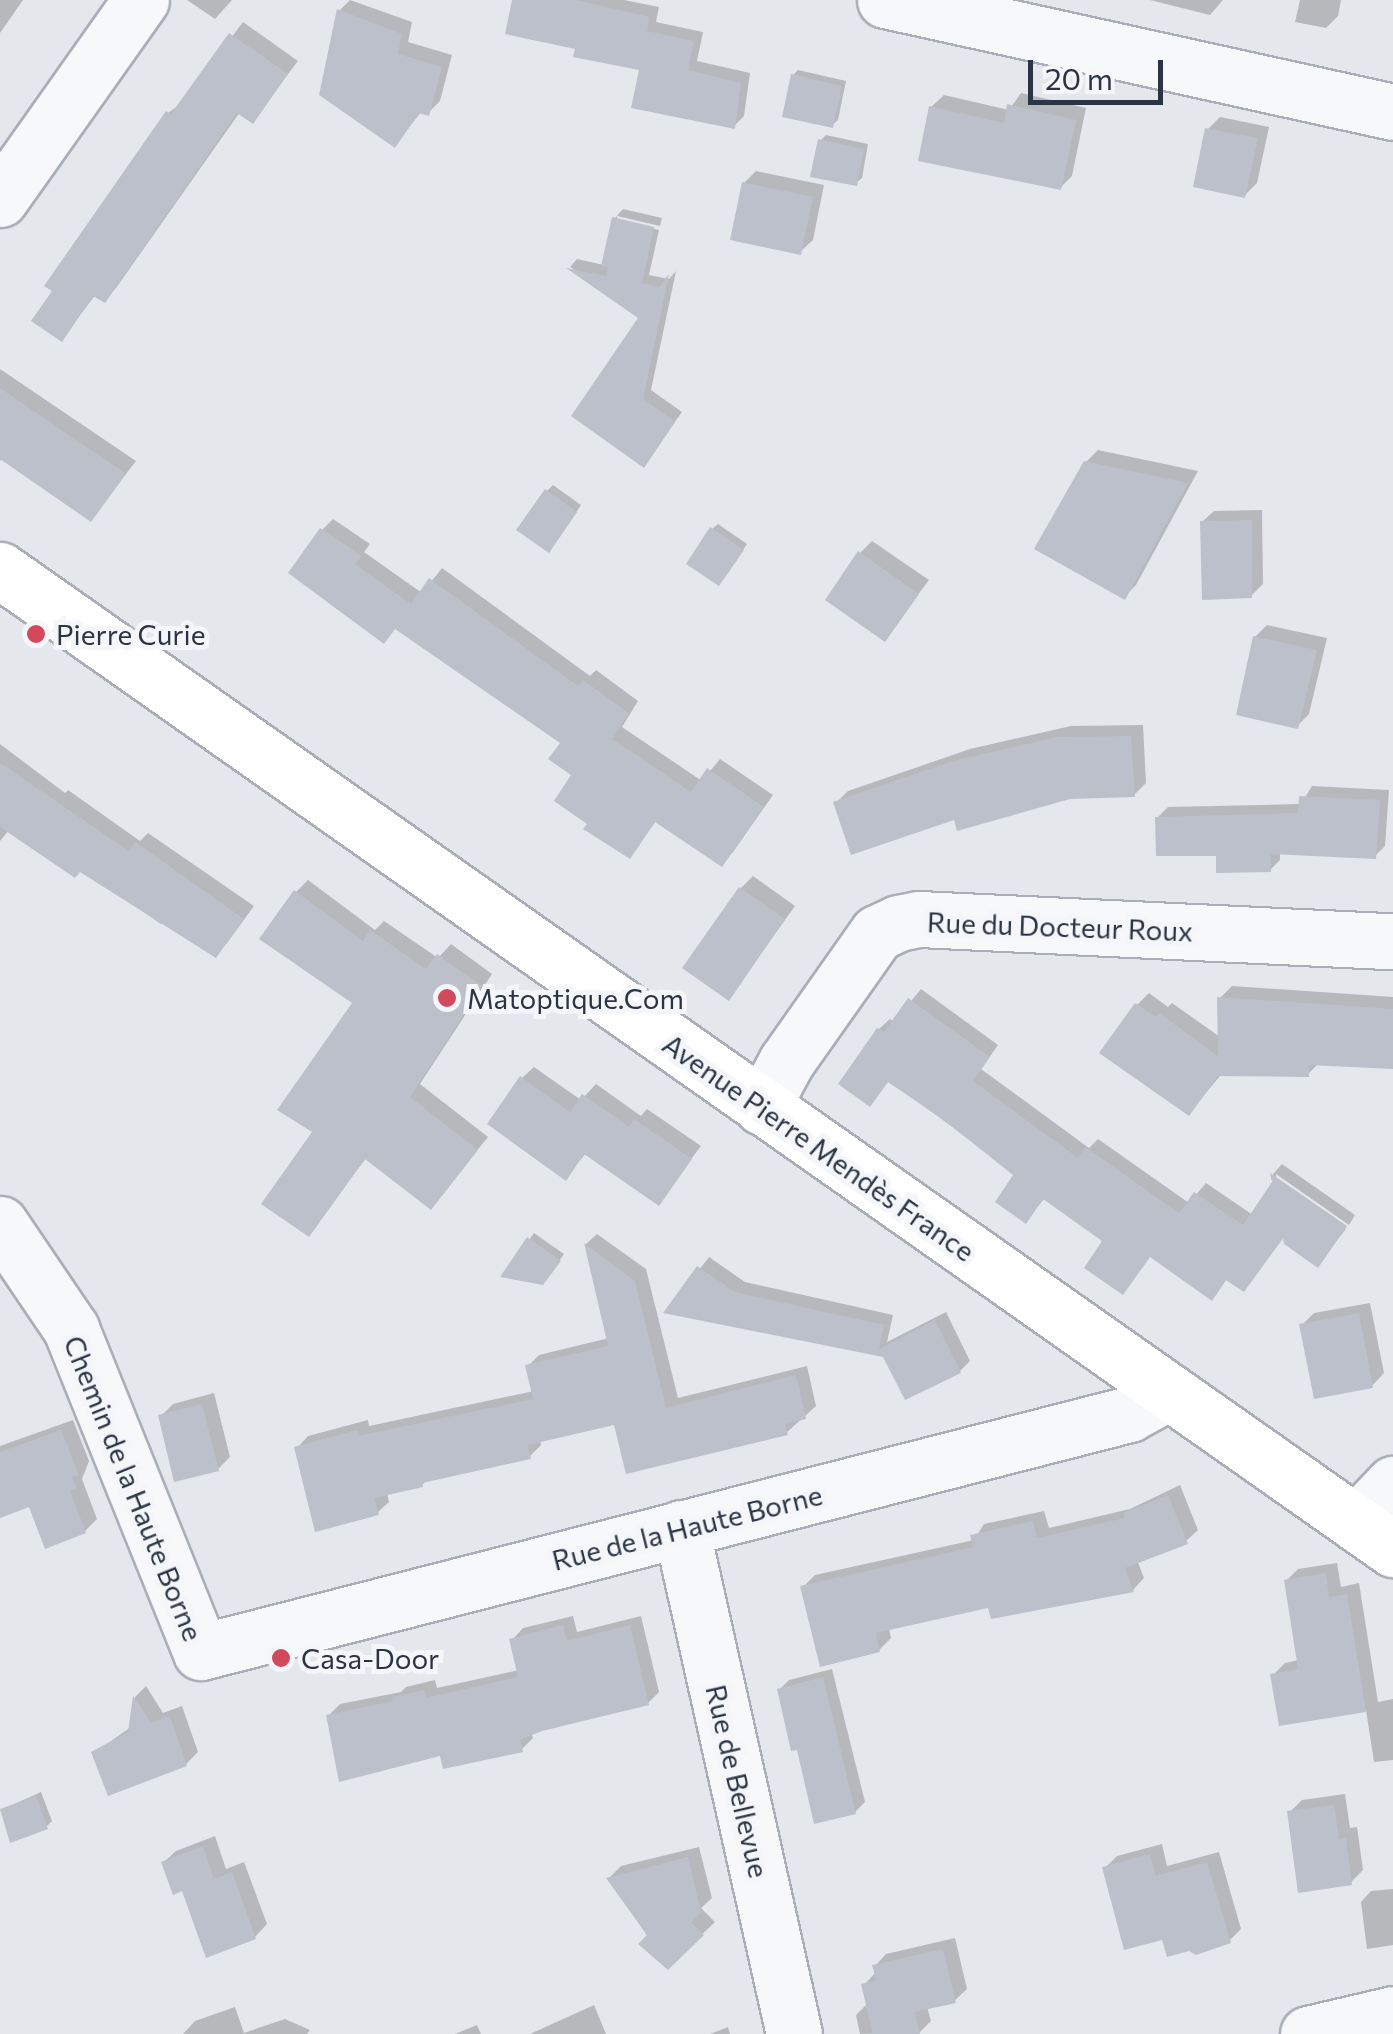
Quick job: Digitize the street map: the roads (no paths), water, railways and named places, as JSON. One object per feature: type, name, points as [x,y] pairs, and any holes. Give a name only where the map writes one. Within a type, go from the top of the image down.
[{"type":"main road","name":"Avenue Pierre Mendès France","points":[[0,570],[1375,1536]]},
{"type":"street","points":[[0,199],[140,0]]},
{"type":"street","points":[[885,0],[1393,112]]},
{"type":"street","name":"Rue du Docteur Roux","points":[[762,1107],[786,1062],[877,934],[898,924],[919,920],[1393,940]]},
{"type":"street","name":"Chemin de la Haute Borne","points":[[0,1224],[71,1329],[201,1652]]},
{"type":"street","name":"Rue de la Haute Borne","points":[[201,1652],[1128,1414],[1168,1392]]},
{"type":"street","points":[[1375,1536],[1393,1484]]},
{"type":"street","name":"Rue de Bellevue","points":[[681,1528],[794,2034]]},
{"type":"street","points":[[1308,2034],[1393,2014]]},
{"type":"place","name":"Pierre Curie","points":[[36,634]]},
{"type":"place","name":"Matoptique.Com","points":[[447,998]]},
{"type":"place","name":"Casa-Door","points":[[281,1658]]}]
